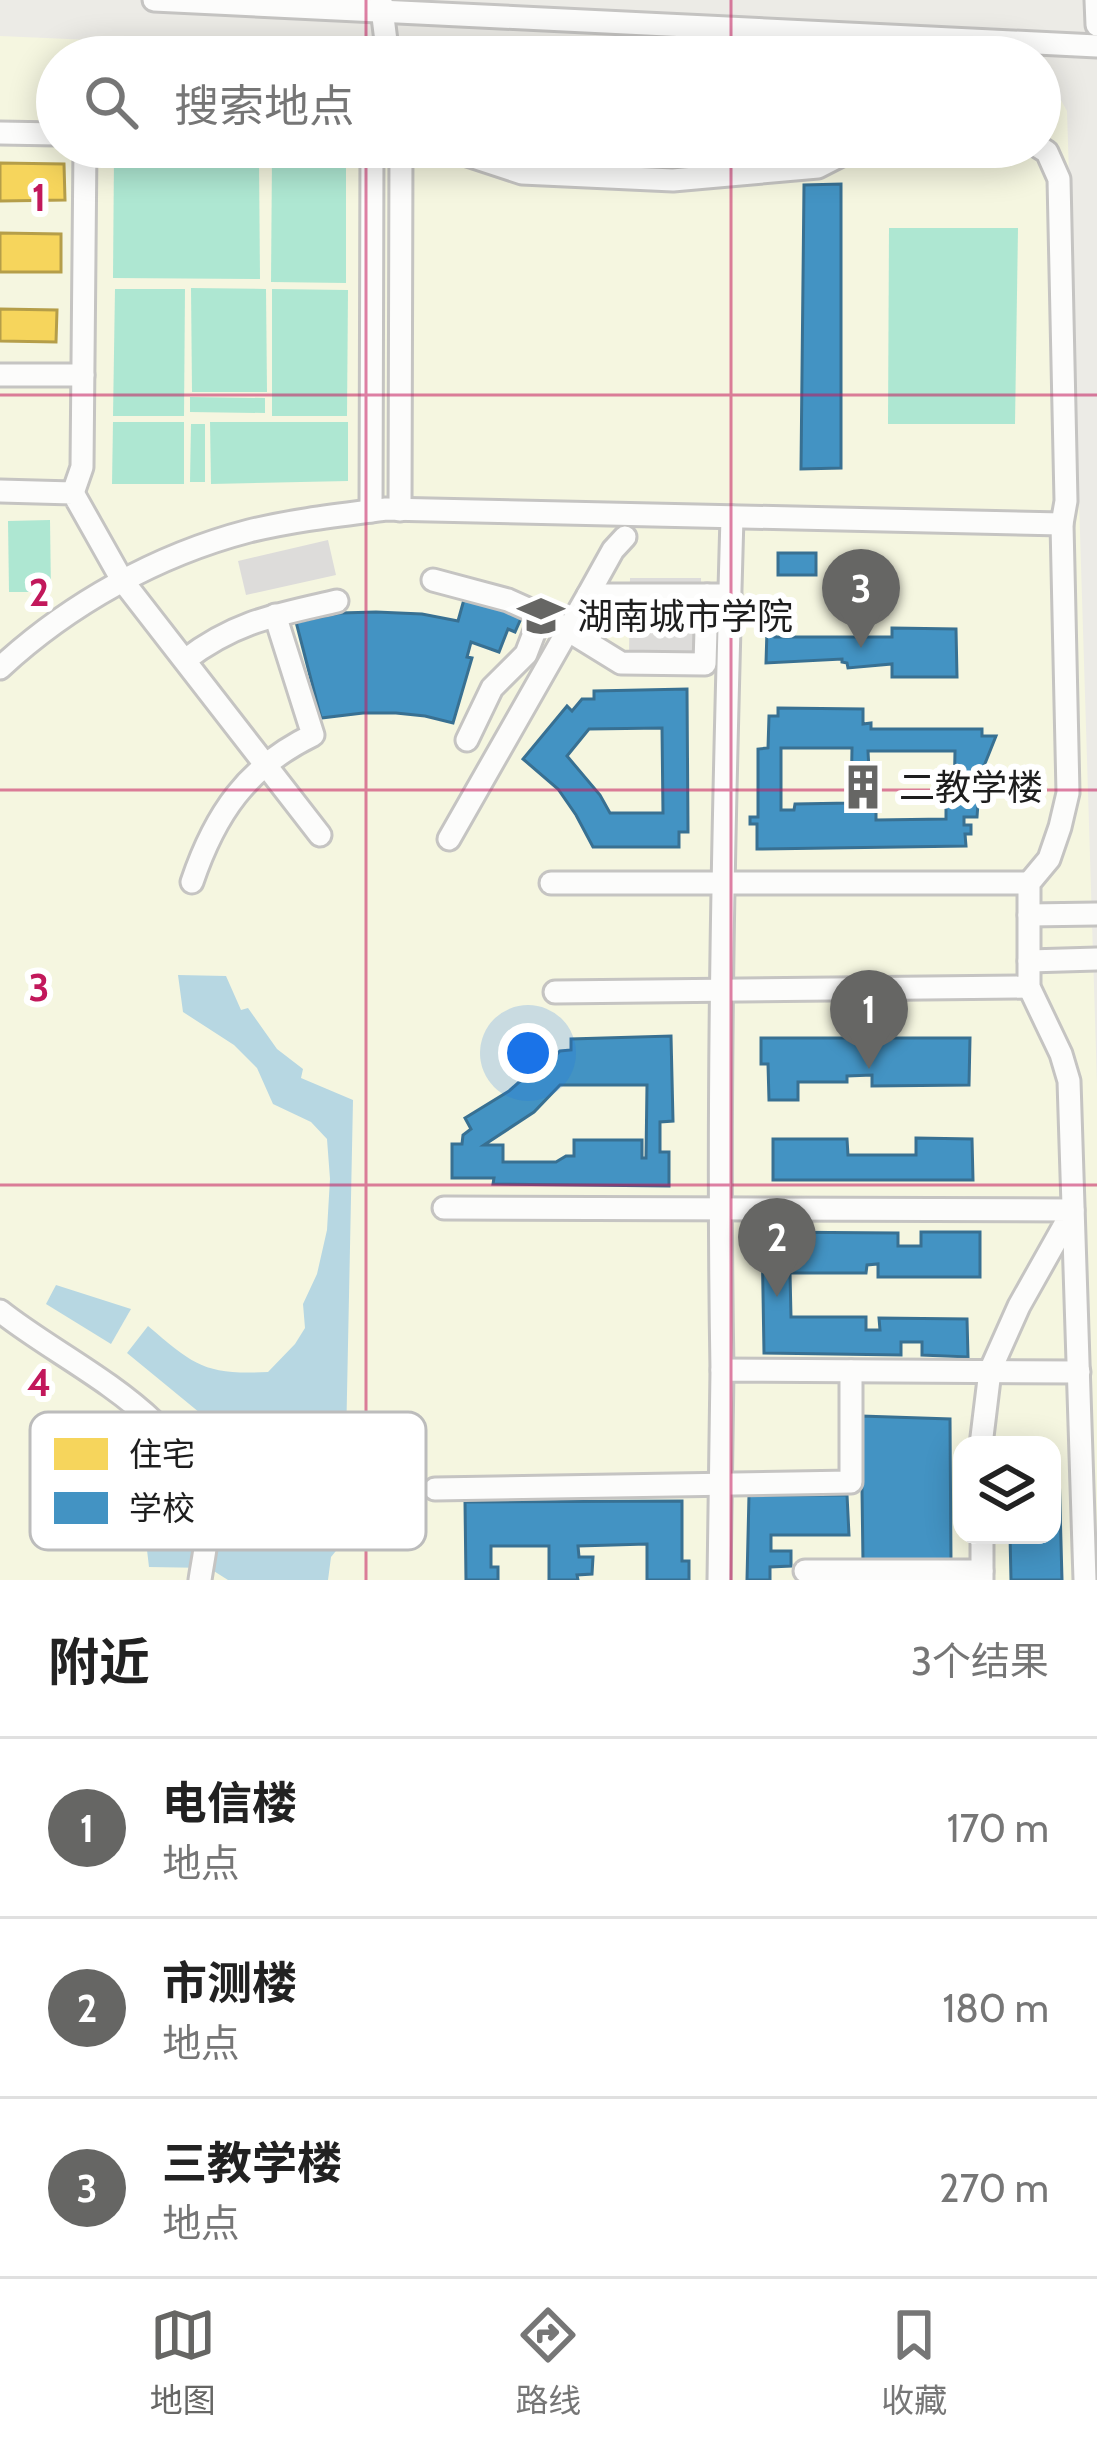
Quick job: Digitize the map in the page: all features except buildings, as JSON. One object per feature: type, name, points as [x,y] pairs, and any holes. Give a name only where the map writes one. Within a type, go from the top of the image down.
[{"type":"street","points":[[154,0],[381,6],[918,36]]},
{"type":"street","points":[[1096,0],[1097,25]]},
{"type":"street","points":[[381,6],[385,36]]},
{"type":"street","points":[[1061,44],[1097,46]]},
{"type":"street","points":[[0,133],[36,134]]},
{"type":"street","points":[[85,168],[82,467],[73,493],[122,580],[320,835]]},
{"type":"street","points":[[371,511],[372,168]]},
{"type":"street","points":[[400,510],[401,168]]},
{"type":"street","points":[[509,168],[673,180],[807,168]]},
{"type":"street","points":[[1054,168],[1059,178],[1068,793],[1048,859],[1030,883],[1029,987],[1069,1081],[1085,1580]]},
{"type":"street","points":[[0,374],[83,374]]},
{"type":"street","points":[[0,491],[73,493]]},
{"type":"street","points":[[0,668],[122,580],[187,551],[308,519],[400,510],[1062,524]]},
{"type":"street","points":[[433,580],[508,600],[621,663],[705,664],[732,517]]},
{"type":"street","points":[[449,839],[625,537]]},
{"type":"street","points":[[588,596],[718,595]]},
{"type":"street","points":[[718,595],[723,989],[719,1580]]},
{"type":"street","points":[[185,661],[237,626],[337,601]]},
{"type":"street","points":[[192,882],[218,818],[240,790],[266,763],[314,735],[275,615]]},
{"type":"street","points":[[497,754],[459,739],[492,688],[526,653],[541,615]]},
{"type":"street","points":[[550,883],[1030,883]]},
{"type":"street","points":[[1029,915],[1097,914]]},
{"type":"street","points":[[1029,961],[1097,959]]},
{"type":"street","points":[[555,992],[1029,987]]},
{"type":"street","points":[[444,1208],[1073,1210]]},
{"type":"street","points":[[983,1436],[990,1371],[1019,1306],[1073,1210]]},
{"type":"street","points":[[0,1311],[97,1376],[140,1412]]},
{"type":"street","points":[[722,1370],[1078,1372]]},
{"type":"street","points":[[435,1489],[851,1482],[850,1371]]},
{"type":"street","points":[[805,1571],[982,1576],[982,1544]]},
{"type":"street","points":[[200,1580],[204,1550]]},
{"type":"shaded area","name":"湖南城市学院","points":[[0,36],[36,38],[36,168],[1061,168],[1061,100],[1067,111],[1097,1084],[1097,1580],[0,1580]]},
{"type":"shaded area","points":[[328,540],[336,575],[246,595],[238,561]]},
{"type":"shaded area","points":[[630,578],[701,578],[702,655],[629,656]]},
{"type":"green space","points":[[114,168],[259,168],[260,279],[113,278]]},
{"type":"green space","points":[[272,168],[346,168],[346,283],[271,282]]},
{"type":"green space","points":[[889,228],[1018,228],[1015,424],[888,424]]},
{"type":"green space","points":[[191,288],[266,289],[267,392],[192,392]]},
{"type":"green space","points":[[115,289],[185,289],[184,416],[113,416]]},
{"type":"green space","points":[[272,289],[348,290],[347,416],[272,416]]},
{"type":"green space","points":[[190,397],[265,398],[265,413],[190,412]]},
{"type":"green space","points":[[113,422],[184,422],[184,484],[112,484]]},
{"type":"green space","points":[[210,422],[348,422],[348,481],[211,484]]},
{"type":"green space","points":[[191,424],[205,424],[205,482],[190,482]]},
{"type":"green space","points":[[50,520],[51,592],[9,592],[8,521]]},
{"type":"water","points":[[178,975],[226,976],[241,1010],[248,1008],[277,1049],[303,1069],[301,1078],[353,1100],[347,1412],[199,1412],[127,1353],[148,1326],[202,1365],[229,1372],[268,1372],[305,1328],[303,1304],[317,1274],[327,1230],[327,1139],[311,1122],[273,1104],[257,1068],[234,1045],[183,1012]]},
{"type":"water","points":[[56,1285],[131,1309],[111,1344],[46,1304]]},
{"type":"water","points":[[147,1550],[337,1550],[328,1580],[228,1580],[209,1568],[149,1567]]},
{"type":"place","name":"湖南城市学院","points":[[541,616]]},
{"type":"place","name":"三教学楼","points":[[861,648]]},
{"type":"place","name":"二教学楼","points":[[863,787]]},
{"type":"place","name":"电信楼","points":[[869,1069]]},
{"type":"place","name":"市测楼","points":[[777,1297]]}]
